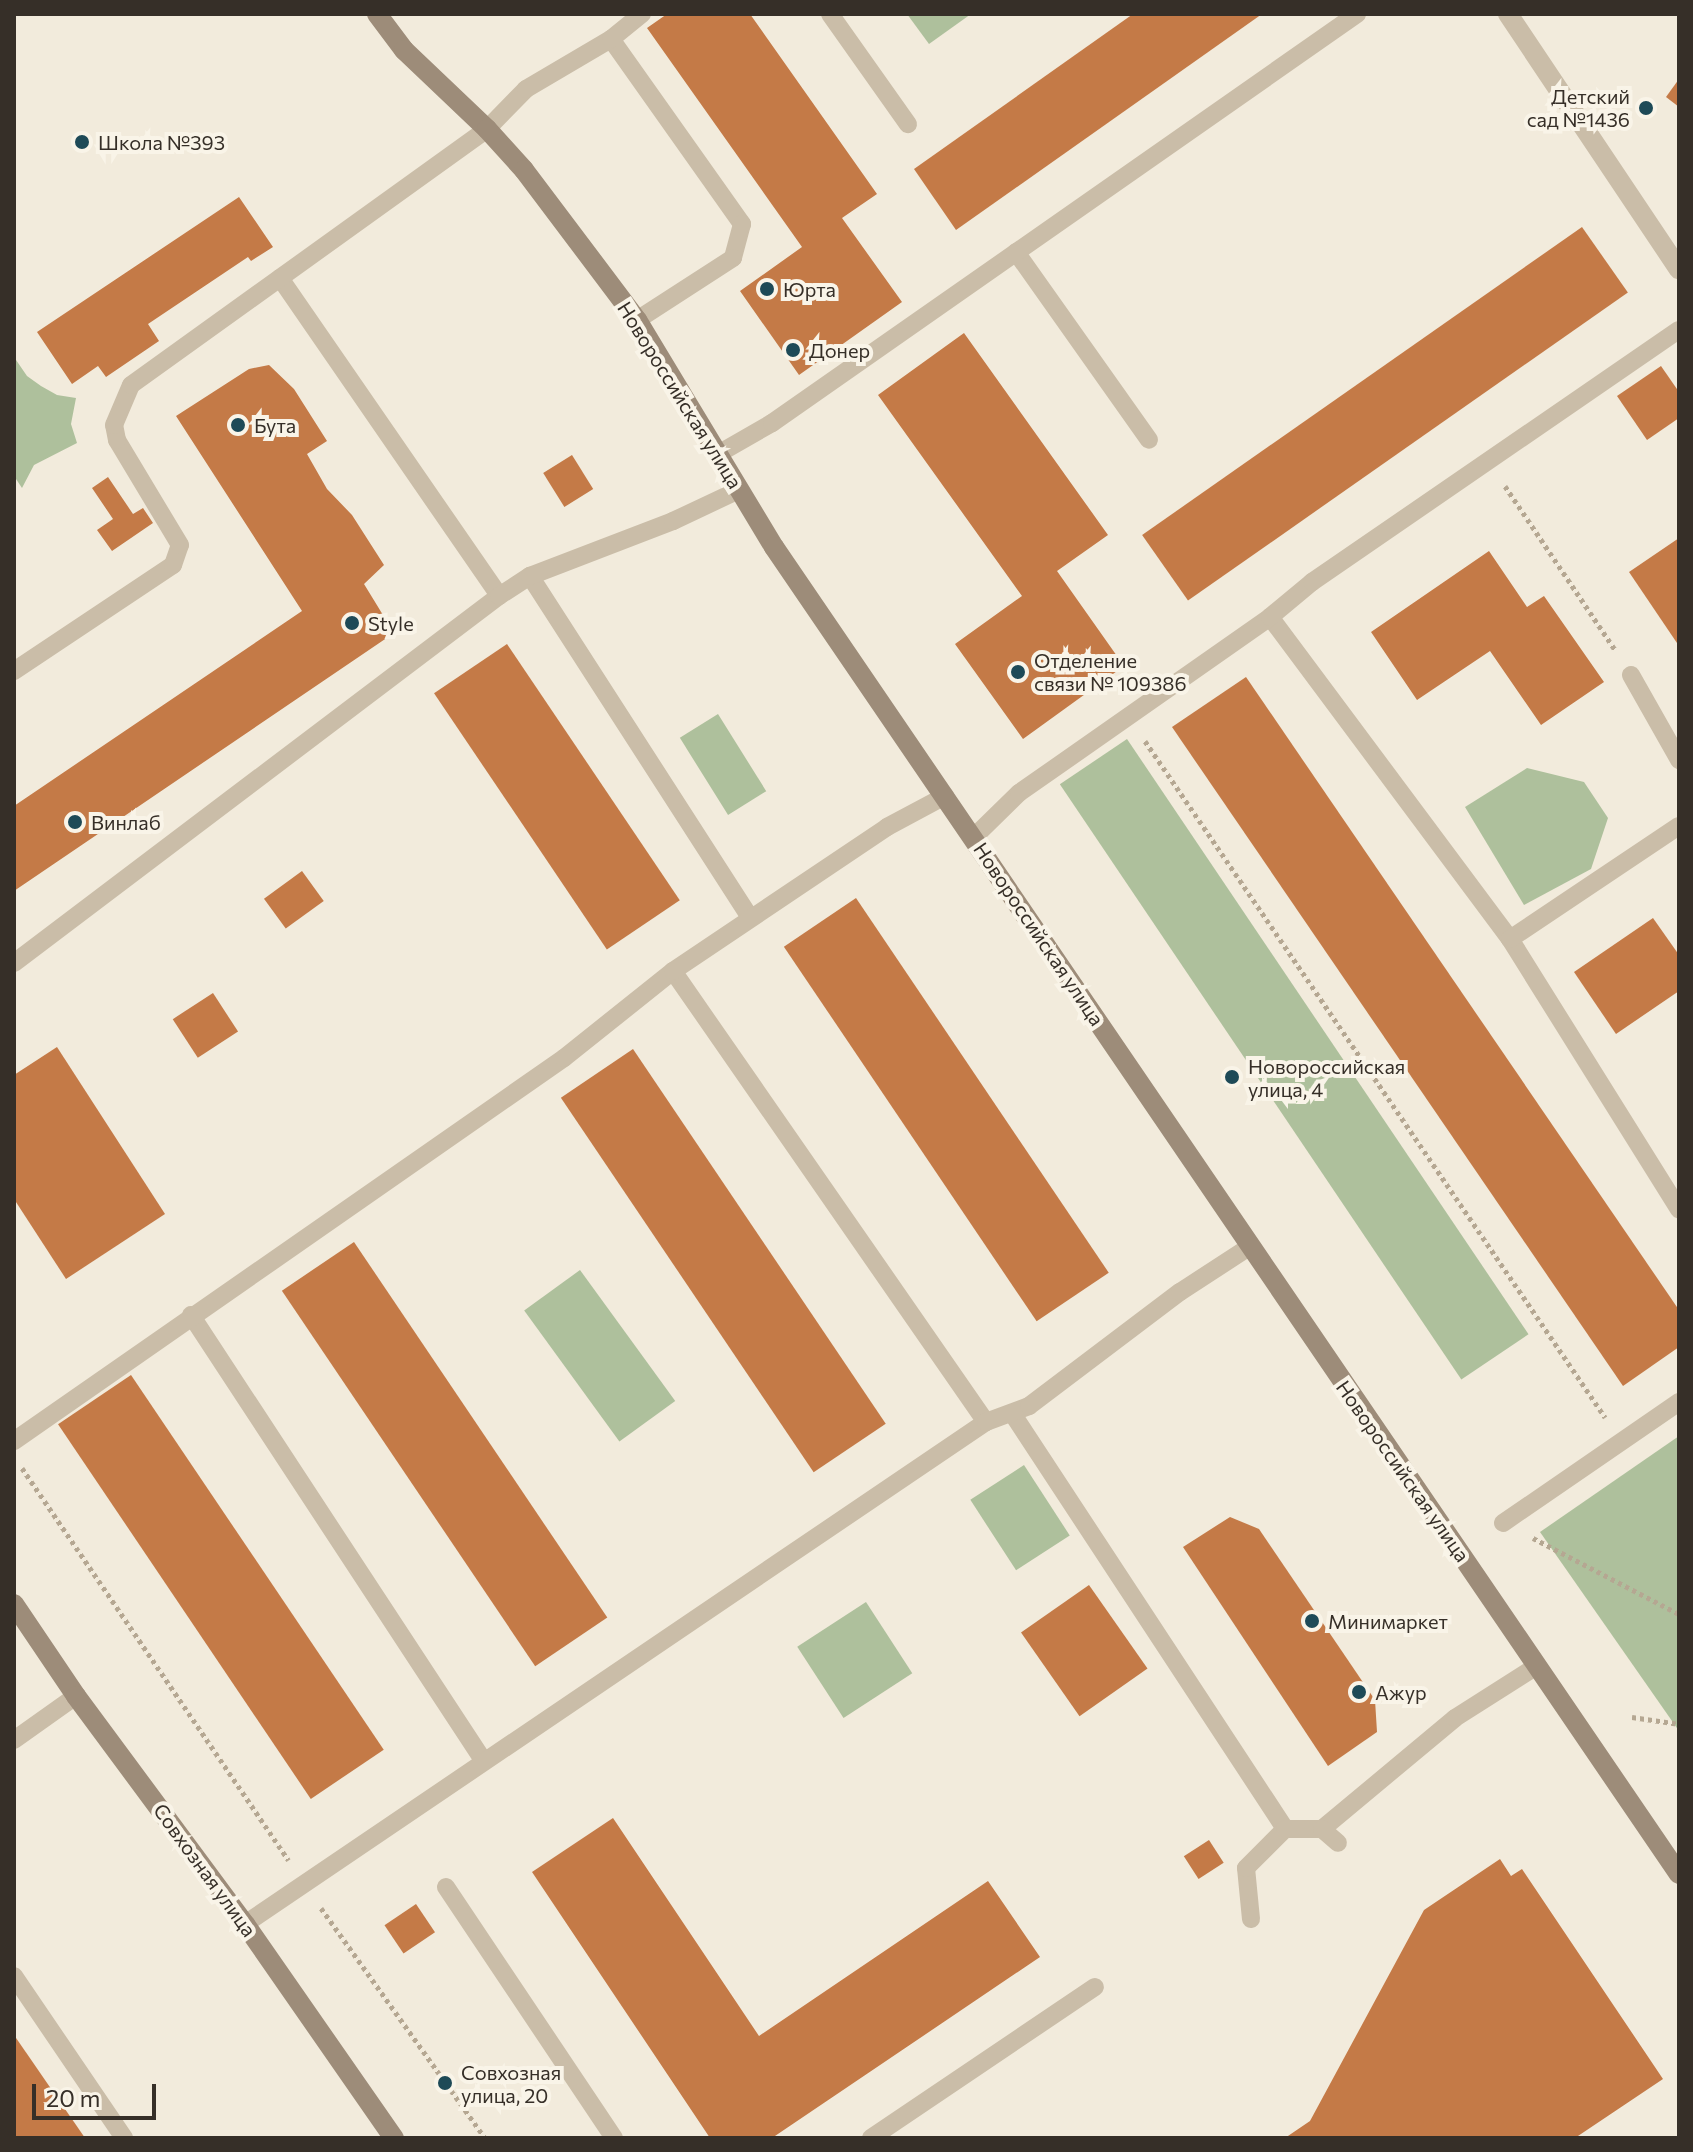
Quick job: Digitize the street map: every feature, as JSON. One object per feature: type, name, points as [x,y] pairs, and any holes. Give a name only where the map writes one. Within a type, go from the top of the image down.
[{"type":"street","name":"Новороссийская улица","points":[[377,14],[404,50],[487,129],[524,170],[637,320],[739,490],[1249,1247],[1679,1874]]},
{"type":"street","points":[[1508,14],[1679,269]]},
{"type":"street","name":"Совхозная улица","points":[[14,1604],[76,1696],[245,1924],[394,2138]]},
{"type":"lane","points":[[14,671],[173,565],[180,545],[117,440],[114,425],[119,406],[131,385],[487,129],[526,89],[611,39],[642,14]]},
{"type":"lane","points":[[830,14],[908,124]]},
{"type":"lane","points":[[718,454],[772,423],[1357,14]]},
{"type":"lane","points":[[611,39],[742,224],[733,258],[637,320]]},
{"type":"lane","points":[[1016,252],[1149,440]]},
{"type":"lane","points":[[280,278],[499,596]]},
{"type":"lane","points":[[974,837],[1019,793],[1270,617],[1312,582],[1679,330]]},
{"type":"lane","points":[[14,963],[499,596],[530,576],[673,521],[739,490]]},
{"type":"lane","points":[[530,576],[750,917]]},
{"type":"lane","points":[[1270,617],[1510,939],[1679,1209]]},
{"type":"lane","points":[[1631,675],[1679,760]]},
{"type":"lane","points":[[14,1441],[564,1058],[673,971],[750,917],[887,827],[945,796]]},
{"type":"lane","points":[[1510,939],[1679,826]]},
{"type":"lane","points":[[673,971],[986,1422]]},
{"type":"lane","points":[[245,1924],[986,1422],[1029,1406],[1180,1292],[1249,1247]]},
{"type":"lane","points":[[191,1315],[483,1760]]},
{"type":"lane","points":[[1503,1523],[1679,1402]]},
{"type":"lane","points":[[1012,1413],[1285,1829]]},
{"type":"lane","points":[[1251,1919],[1246,1868],[1285,1829],[1322,1829],[1455,1718],[1537,1666]]},
{"type":"lane","points":[[14,1740],[76,1696]]},
{"type":"lane","points":[[1322,1829],[1338,1843]]},
{"type":"lane","points":[[446,1887],[614,2138]]},
{"type":"lane","points":[[14,1976],[124,2138]]},
{"type":"lane","points":[[871,2138],[1095,1987]]},
{"type":"path","points":[[1488,461],[1631,675]]},
{"type":"path","points":[[1129,717],[1621,1440]]},
{"type":"path","points":[[14,1456],[303,1884],[485,2138]]},
{"type":"path","points":[[1503,1523],[1679,1614]]},
{"type":"path","points":[[1632,1717],[1679,1724]]},
{"type":"green space","points":[[907,14],[971,14],[929,44]]},
{"type":"green space","points":[[14,357],[27,376],[41,386],[57,395],[76,398],[71,424],[77,443],[34,465],[22,488],[14,476]]},
{"type":"green space","points":[[718,714],[766,791],[728,815],[680,738]]},
{"type":"green space","points":[[1127,739],[1529,1334],[1461,1380],[1060,784]]},
{"type":"green space","points":[[1527,768],[1584,782],[1608,818],[1591,869],[1524,905],[1465,807]]},
{"type":"green space","points":[[580,1270],[675,1401],[619,1442],[524,1311]]},
{"type":"green space","points":[[1679,1436],[1679,1731],[1540,1532]]},
{"type":"green space","points":[[1024,1465],[1070,1535],[1016,1570],[970,1500]]},
{"type":"green space","points":[[866,1602],[912,1673],[844,1718],[797,1647]]},
{"type":"building","points":[[667,14],[750,14],[877,194],[842,218],[902,302],[799,375],[740,291],[802,247],[647,28]]},
{"type":"building","points":[[1133,14],[1262,14],[956,230],[914,169]]},
{"type":"building","points":[[1679,79],[1679,107],[1666,97]]},
{"type":"building","points":[[239,197],[273,247],[251,261],[248,257],[148,324],[159,341],[106,377],[98,366],[72,384],[37,332]]},
{"type":"building","points":[[1582,227],[1628,293],[1188,601],[1142,535]]},
{"type":"building","points":[[964,333],[1108,535],[1057,571],[1124,666],[1023,739],[955,644],[1022,596],[878,395]]},
{"type":"building","points":[[269,365],[294,389],[327,441],[307,454],[327,489],[352,515],[384,565],[364,584],[394,633],[14,891],[14,806],[302,611],[176,416],[249,369]]},
{"type":"building","points":[[1661,366],[1679,392],[1679,418],[1647,440],[1617,396]]},
{"type":"building","points":[[572,455],[593,489],[564,507],[543,473]]},
{"type":"building","points":[[108,477],[133,514],[143,508],[153,523],[112,551],[97,530],[113,519],[92,488]]},
{"type":"building","points":[[1679,538],[1679,646],[1629,572]]},
{"type":"building","points":[[1489,551],[1527,607],[1544,596],[1604,682],[1541,725],[1490,651],[1417,700],[1371,632]]},
{"type":"building","points":[[507,644],[680,900],[607,949],[434,693]]},
{"type":"building","points":[[1246,677],[1679,1310],[1679,1347],[1623,1386],[1172,727]]},
{"type":"building","points":[[302,871],[324,901],[286,929],[264,899]]},
{"type":"building","points":[[856,898],[1109,1273],[1037,1321],[784,947]]},
{"type":"building","points":[[1653,918],[1679,955],[1679,991],[1616,1034],[1574,972]]},
{"type":"building","points":[[213,993],[238,1032],[198,1058],[173,1019]]},
{"type":"building","points":[[57,1047],[165,1214],[66,1279],[14,1199],[14,1075]]},
{"type":"building","points":[[633,1049],[886,1424],[814,1472],[561,1098]]},
{"type":"building","points":[[354,1242],[607,1618],[535,1666],[282,1291]]},
{"type":"building","points":[[131,1375],[384,1750],[311,1799],[58,1424]]},
{"type":"building","points":[[1230,1517],[1259,1529],[1375,1700],[1377,1732],[1328,1766],[1183,1547]]},
{"type":"building","points":[[1089,1585],[1148,1669],[1080,1716],[1021,1633]]},
{"type":"building","points":[[613,1818],[759,2036],[988,1881],[1040,1957],[772,2138],[710,2138],[532,1872]]},
{"type":"building","points":[[1209,1840],[1224,1863],[1199,1879],[1184,1856]]},
{"type":"building","points":[[1500,1859],[1511,1876],[1522,1869],[1663,2079],[1575,2138],[1285,2138],[1310,2121],[1424,1910]]},
{"type":"building","points":[[416,1904],[435,1932],[404,1953],[384,1925]]},
{"type":"building","points":[[14,2035],[85,2138],[14,2138]]},
{"type":"place","name":"Детский сад №1436","points":[[1646,108]]},
{"type":"place","name":"Школа №393","points":[[82,142]]},
{"type":"place","name":"Юрта","points":[[767,289]]},
{"type":"place","name":"Донер","points":[[793,350]]},
{"type":"place","name":"Бута","points":[[238,425]]},
{"type":"place","name":"Style","points":[[352,623]]},
{"type":"place","name":"Отделение связи № 109386","points":[[1018,672]]},
{"type":"place","name":"Винлаб","points":[[75,822]]},
{"type":"place","name":"Новороссийская улица, 4","points":[[1232,1077]]},
{"type":"place","name":"Минимаркет","points":[[1312,1621]]},
{"type":"place","name":"Ажур","points":[[1359,1692]]},
{"type":"place","name":"Совхозная улица, 20","points":[[445,2083]]}]
